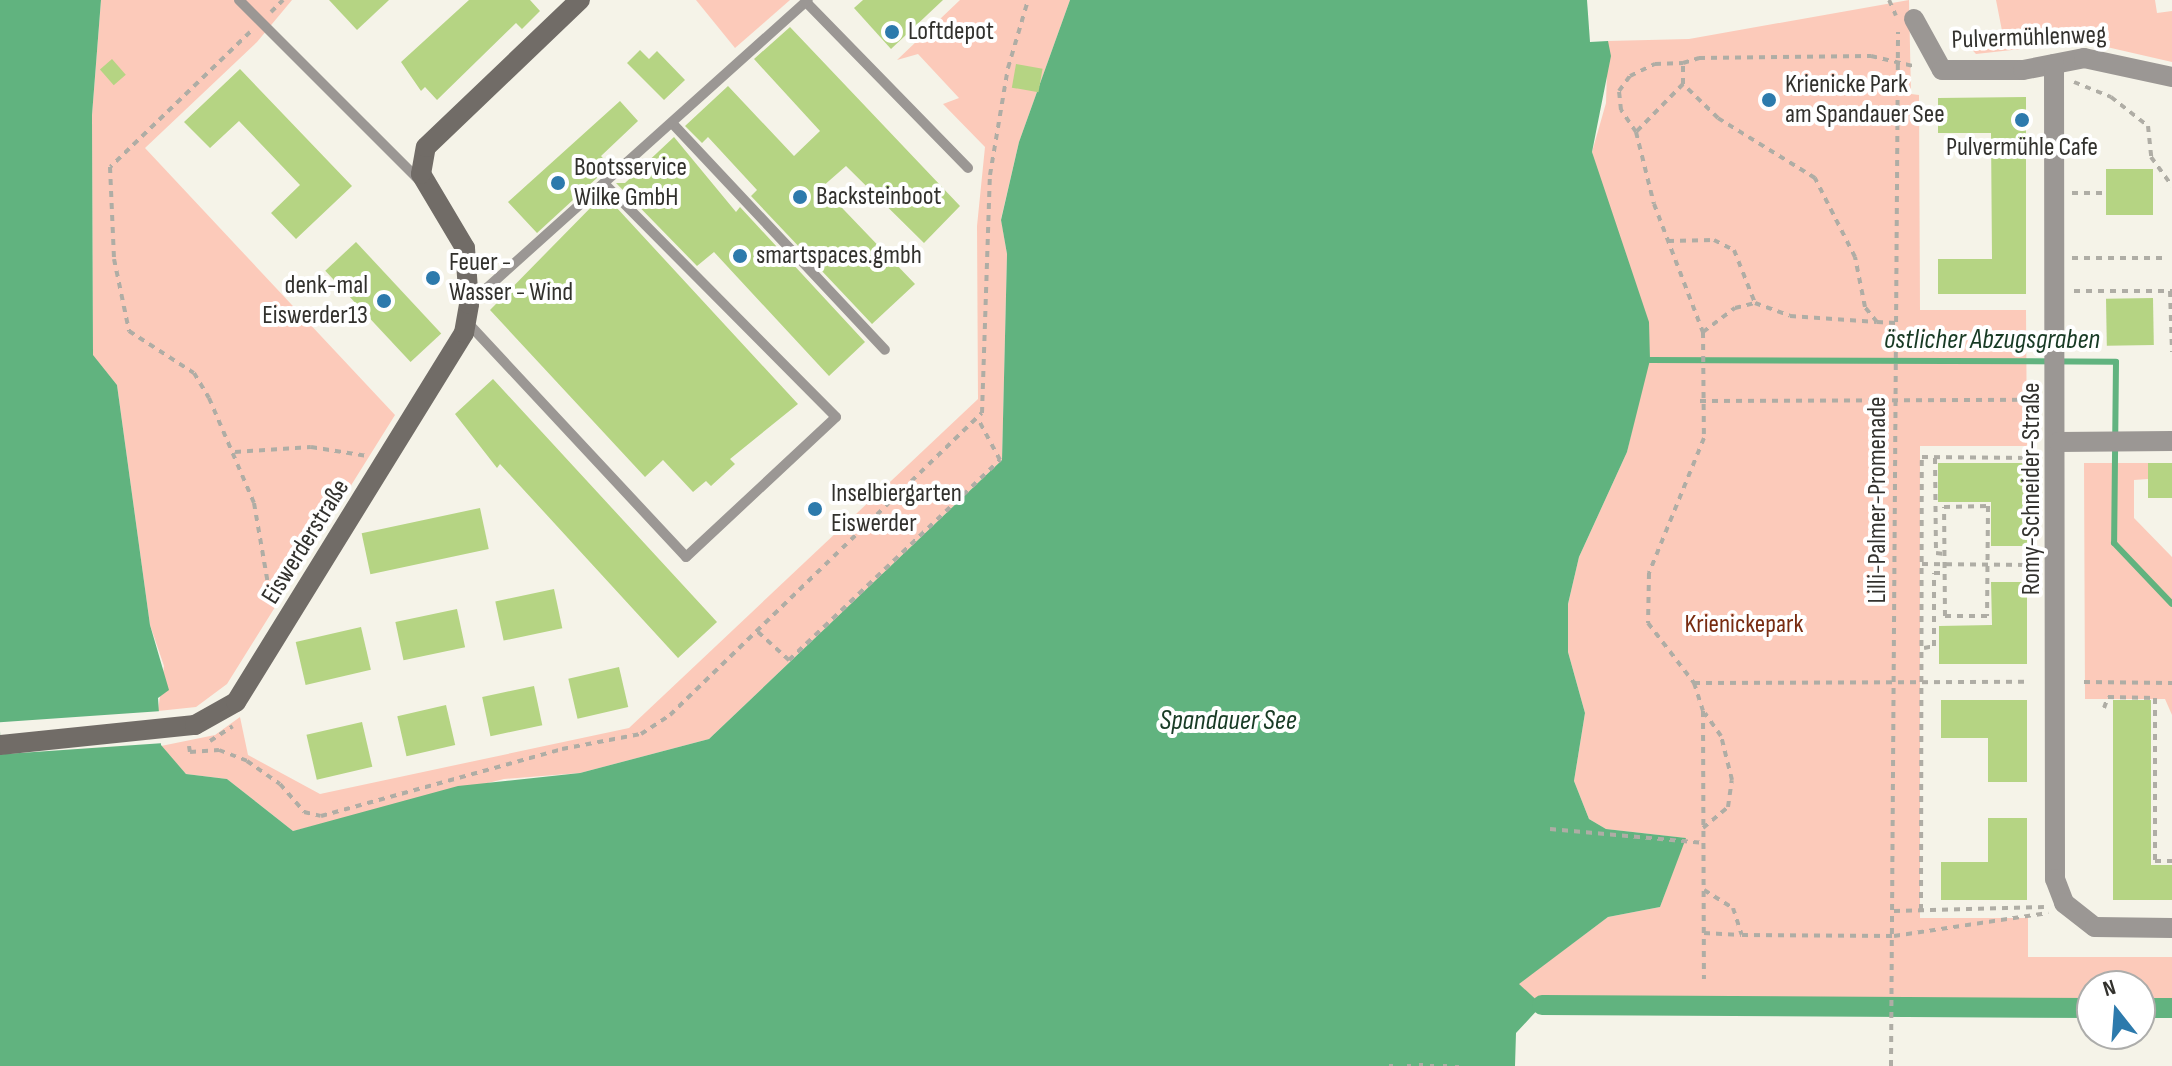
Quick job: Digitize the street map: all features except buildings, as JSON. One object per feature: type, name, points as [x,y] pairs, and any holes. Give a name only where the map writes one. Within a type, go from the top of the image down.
[{"type":"street","points":[[427,189],[420,161],[436,133],[580,0]]},
{"type":"street","name":"Pulvermühlenweg","points":[[1914,19],[1942,70],[2055,69],[2117,61],[2172,77]]},
{"type":"street","name":"Romy-Schneider-Straße","points":[[2055,69],[2059,566],[2055,879],[2068,908]]},
{"type":"street","name":"Eiswerderstraße","points":[[0,745],[164,728],[211,720],[236,702],[447,366],[468,313],[465,248],[427,189]]},
{"type":"street","points":[[2058,450],[2096,442],[2172,441]]},
{"type":"street","points":[[2068,908],[2095,927],[2172,928]]},
{"type":"lane","name":"Eiswerderstraße","points":[[239,0],[427,189]]},
{"type":"lane","points":[[605,184],[836,417],[686,557],[468,313],[605,184],[807,1],[968,168]]},
{"type":"lane","points":[[672,123],[885,350]]},
{"type":"path","points":[[273,616],[254,503],[235,452],[194,373],[129,331],[114,259],[110,167],[283,0]]},
{"type":"path","name":"Lilli-Palmer-Promenade","points":[[1683,63],[1699,58],[1871,56],[1897,64],[1896,682],[1891,1066]]},
{"type":"path","points":[[1636,132],[1683,84],[1683,63],[1655,64],[1630,76],[1619,91],[1621,110],[1636,132],[1668,241],[1703,332],[1699,378],[1704,438],[1649,573],[1648,623],[1694,683],[1703,711],[1704,979]]},
{"type":"path","points":[[2055,69],[2111,97],[2148,126],[2151,157],[2172,186]]},
{"type":"path","points":[[1683,84],[1718,118],[1815,178],[1855,257],[1865,307],[1877,322]]},
{"type":"path","points":[[2058,193],[2106,193]]},
{"type":"path","points":[[1668,241],[1714,240],[1734,250],[1755,303]]},
{"type":"path","points":[[2058,258],[2167,258]]},
{"type":"path","points":[[2058,291],[2171,291],[2172,352]]},
{"type":"path","points":[[1703,332],[1735,308],[1755,303],[1790,316],[1896,323]]},
{"type":"path","points":[[1700,401],[1897,400],[2058,390]]},
{"type":"path","points":[[757,631],[789,660],[989,471],[1000,460],[978,419]]},
{"type":"path","points":[[235,452],[311,447],[373,457]]},
{"type":"path","points":[[1921,910],[1922,457],[2058,450]]},
{"type":"path","points":[[1935,458],[1936,553],[1944,554]]},
{"type":"path","points":[[1988,506],[1987,616],[1945,616],[1944,554],[1944,507],[1988,506]]},
{"type":"path","points":[[1922,564],[2059,566]]},
{"type":"path","points":[[1923,648],[1934,646],[1934,573],[1944,573]]},
{"type":"path","points":[[1694,683],[2028,682]]},
{"type":"path","points":[[2084,682],[2172,683]]},
{"type":"path","points":[[2104,708],[2108,697],[2155,698],[2155,861],[2172,861]]},
{"type":"path","points":[[1703,711],[1721,736],[1732,780],[1728,807],[1703,828]]},
{"type":"path","points":[[234,728],[187,749],[234,754]]},
{"type":"path","points":[[1550,829],[1704,843]]},
{"type":"path","points":[[1704,890],[1733,908],[1742,935]]},
{"type":"path","points":[[1894,911],[2068,908]]},
{"type":"path","points":[[1704,933],[1894,936],[2068,908]]},
{"type":"green space","points":[[101,0],[292,0],[257,42],[145,148],[395,415],[227,684],[196,707],[158,711],[164,666],[150,625],[117,385],[93,356],[92,115]]},
{"type":"green space","points":[[696,0],[790,0],[735,48]]},
{"type":"green space","points":[[960,0],[1070,0],[1019,142],[1001,219],[1007,254],[1002,460],[709,739],[580,773],[504,779],[293,831],[227,779],[186,774],[161,746],[215,735],[240,717],[248,755],[320,794],[629,728],[978,399],[977,226],[985,147],[943,104],[959,98],[918,54],[897,60]]},
{"type":"green space","name":"Krienickepark","points":[[1909,0],[1911,94],[1919,95],[1920,310],[2026,310],[2027,446],[1920,446],[1920,918],[2028,918],[2028,957],[2172,957],[2172,1008],[2156,1008],[2156,970],[2076,970],[2076,1008],[1542,1005],[1518,984],[1608,917],[1660,907],[1685,838],[1606,829],[1589,819],[1574,781],[1585,713],[1568,652],[1568,604],[1579,557],[1627,452],[1638,404],[1592,152],[1606,103],[1608,41],[1689,39]]},
{"type":"green space","points":[[1996,0],[2155,0],[2157,13],[2172,11],[2172,62],[2085,42],[1976,54],[1962,39],[2004,41]]},
{"type":"green space","points":[[2084,463],[2148,463],[2148,479],[2134,480],[2134,518],[2172,557],[2172,715],[2165,699],[2085,699]]},
{"type":"water","name":"Spandauer See","points":[[0,0],[101,0],[92,115],[93,355],[117,385],[150,625],[169,690],[158,698],[161,745],[186,774],[227,779],[293,831],[458,786],[580,773],[709,739],[1002,460],[1007,254],[1001,220],[1019,142],[1070,0],[1587,0],[1590,42],[1608,41],[1611,56],[1592,152],[1649,322],[1650,360],[1627,452],[1579,557],[1568,604],[1568,652],[1585,713],[1574,781],[1589,819],[1606,829],[1686,838],[1660,907],[1608,917],[1519,984],[1542,1005],[1516,1033],[1515,1066],[0,1066]]},
{"type":"pier","points":[[162,711],[164,743],[2,754],[0,722]]},
{"type":"waterway","name":"östlicher Abzugsgraben","points":[[1650,360],[2116,362],[2114,543],[2172,604]]},
{"type":"waterway","points":[[1542,1005],[2076,1008]]},
{"type":"waterway","points":[[2156,1008],[2172,1008]]},
{"type":"place","name":"Loftdepot","points":[[892,32]]},
{"type":"place","name":"Krienicke Park am Spandauer See","points":[[1769,100]]},
{"type":"place","name":"Pulvermühle Cafe","points":[[2022,120]]},
{"type":"place","name":"Bootsservice Wilke GmbH","points":[[558,183]]},
{"type":"place","name":"Backsteinboot","points":[[800,197]]},
{"type":"place","name":"smartspaces.gmbh","points":[[740,256]]},
{"type":"place","name":"Feuer - Wasser - Wind","points":[[433,278]]},
{"type":"place","name":"denk-mal Eiswerder13","points":[[384,301]]},
{"type":"place","name":"Inselbiergarten Eiswerder","points":[[815,509]]}]
